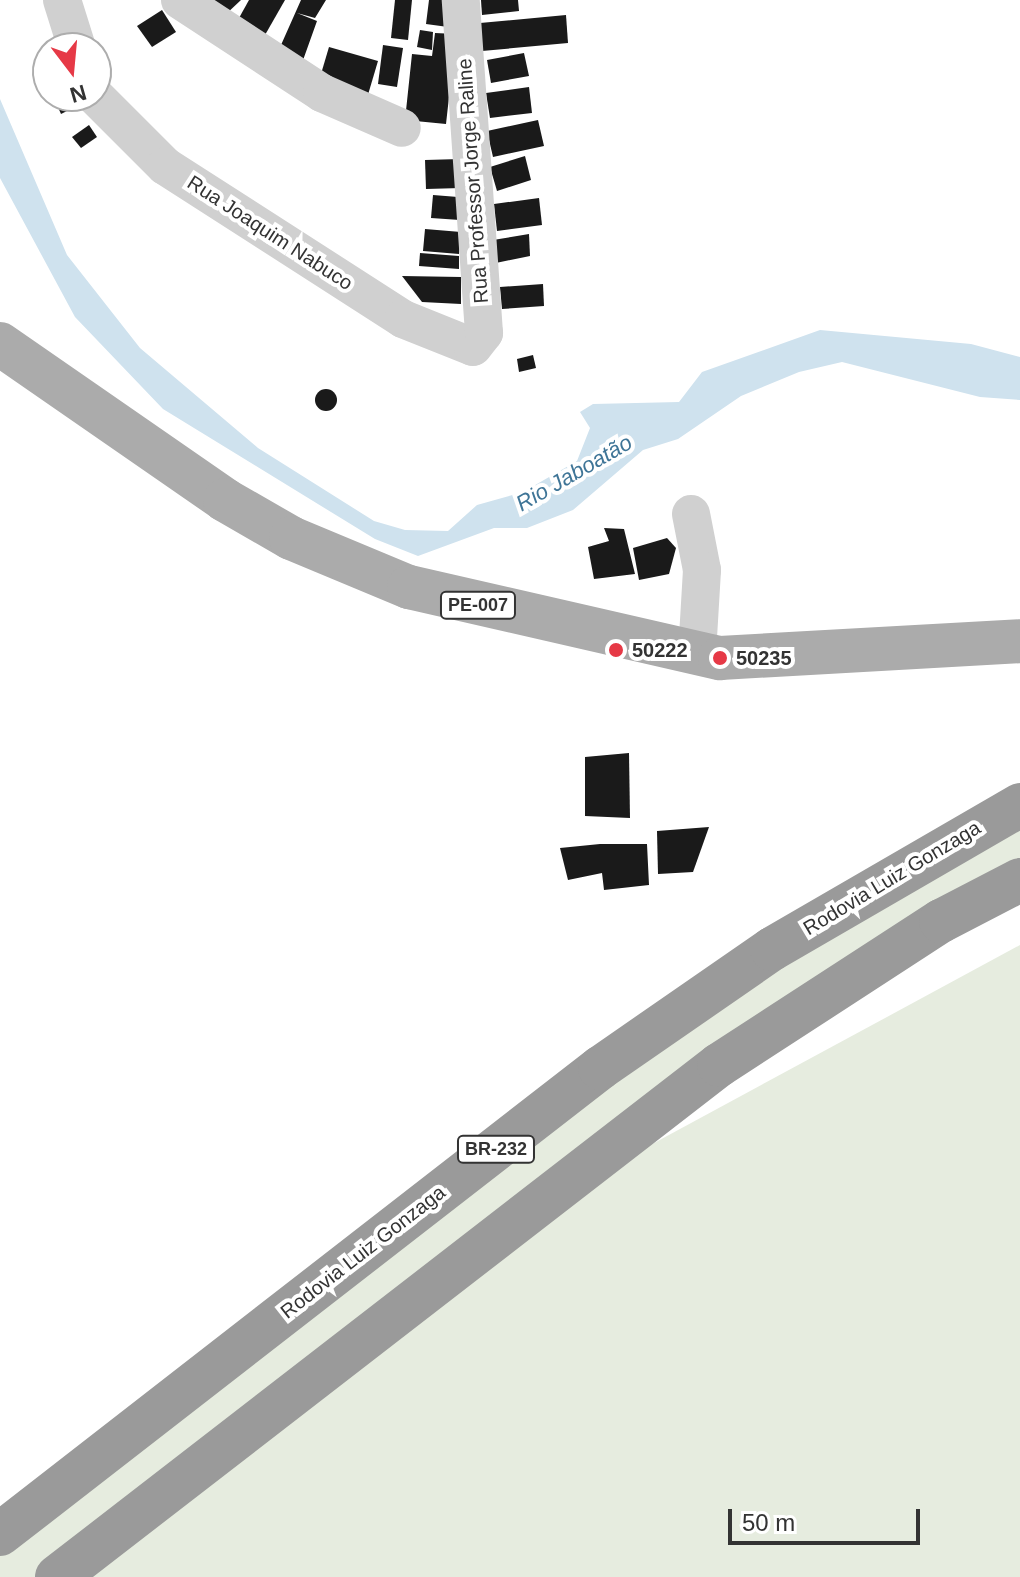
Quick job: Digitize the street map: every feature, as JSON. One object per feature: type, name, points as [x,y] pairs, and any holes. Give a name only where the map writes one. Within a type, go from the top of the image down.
[{"type":"highway","name":"Rodovia Luiz Gonzaga","points":[[0,1534],[600,1068],[772,949],[1020,805]]},
{"type":"highway","points":[[57,1577],[719,1065],[941,921],[1020,880]]},
{"type":"main road","name":"PE-007","points":[[0,344],[151,455],[291,538],[409,587],[697,653],[769,659],[1020,641]]},
{"type":"street","points":[[62,0],[72,32]]},
{"type":"street","points":[[180,0],[322,93],[402,128]]},
{"type":"street","name":"Rua Professor Jorge Raline","points":[[461,0],[484,333],[481,343],[463,346]]},
{"type":"street","name":"Rua Joaquim Nabuco","points":[[111,112],[165,166],[403,319],[463,346]]},
{"type":"street","points":[[691,514],[702,570],[697,653]]},
{"type":"shaded area","points":[[1020,798],[1020,882],[955,915],[56,1577],[0,1577],[0,1531],[358,1251]]},
{"type":"shaded area","points":[[1020,945],[1020,1577],[66,1577],[619,1162]]},
{"type":"water","name":"Rio Jaboatão","points":[[0,99],[67,255],[140,348],[258,448],[374,521],[405,530],[448,531],[477,505],[523,492],[577,461],[590,428],[580,412],[593,404],[679,402],[702,372],[820,330],[971,344],[1020,357],[1020,400],[980,397],[842,362],[799,372],[741,396],[678,439],[643,450],[573,510],[527,528],[494,528],[418,556],[375,539],[163,409],[75,317],[0,178]]},
{"type":"building","points":[[209,0],[241,0],[224,16]]},
{"type":"building","points":[[249,0],[285,0],[261,42],[234,27]]},
{"type":"building","points":[[301,0],[326,0],[315,18],[297,13],[317,21],[302,63],[277,54]]},
{"type":"building","points":[[395,0],[412,0],[408,40],[391,38]]},
{"type":"building","points":[[429,0],[449,0],[448,27],[426,24]]},
{"type":"building","points":[[481,0],[518,0],[519,11],[482,15]]},
{"type":"building","points":[[162,10],[176,32],[152,47],[137,26]]},
{"type":"building","points":[[566,15],[568,43],[482,51],[480,23]]},
{"type":"building","points":[[420,30],[433,32],[432,50],[417,47]]},
{"type":"building","points":[[435,33],[456,34],[446,124],[405,120],[412,54],[432,56]]},
{"type":"building","points":[[383,45],[403,48],[397,87],[378,84]]},
{"type":"building","points":[[329,47],[378,61],[367,98],[318,84]]},
{"type":"building","points":[[524,53],[529,76],[491,83],[487,60]]},
{"type":"building","points":[[529,87],[532,113],[490,118],[486,93]]},
{"type":"building","points":[[538,120],[544,146],[493,157],[487,131]]},
{"type":"building","points":[[89,125],[97,137],[81,148],[72,137]]},
{"type":"building","points":[[525,156],[531,180],[497,191],[490,167]]},
{"type":"building","points":[[460,159],[461,188],[426,189],[425,160]]},
{"type":"building","points":[[433,195],[458,197],[460,220],[431,218]]},
{"type":"building","points":[[539,198],[542,225],[497,231],[494,204]]},
{"type":"building","points":[[425,229],[461,232],[459,254],[423,251]]},
{"type":"building","points":[[529,234],[530,256],[491,264],[487,241]]},
{"type":"building","points":[[420,253],[459,256],[459,269],[419,266]]},
{"type":"building","points":[[402,276],[461,277],[461,304],[422,302]]},
{"type":"building","points":[[543,284],[544,306],[502,309],[500,287]]},
{"type":"building","points":[[533,355],[536,368],[519,372],[517,359]]},
{"type":"building","points":[[326,389],[334,392],[337,400],[334,408],[326,411],[318,408],[315,400],[318,392]]},
{"type":"building","points":[[604,528],[624,529],[635,574],[594,579],[588,547],[609,541]]},
{"type":"building","points":[[667,538],[676,548],[669,574],[639,580],[633,548]]},
{"type":"building","points":[[629,753],[630,818],[585,816],[585,757]]},
{"type":"building","points":[[709,827],[693,872],[658,874],[657,831]]},
{"type":"building","points":[[647,844],[649,885],[604,890],[602,873],[568,880],[560,848]]},
{"type":"place","name":"50222","points":[[616,650]]},
{"type":"place","name":"50235","points":[[720,658]]}]
